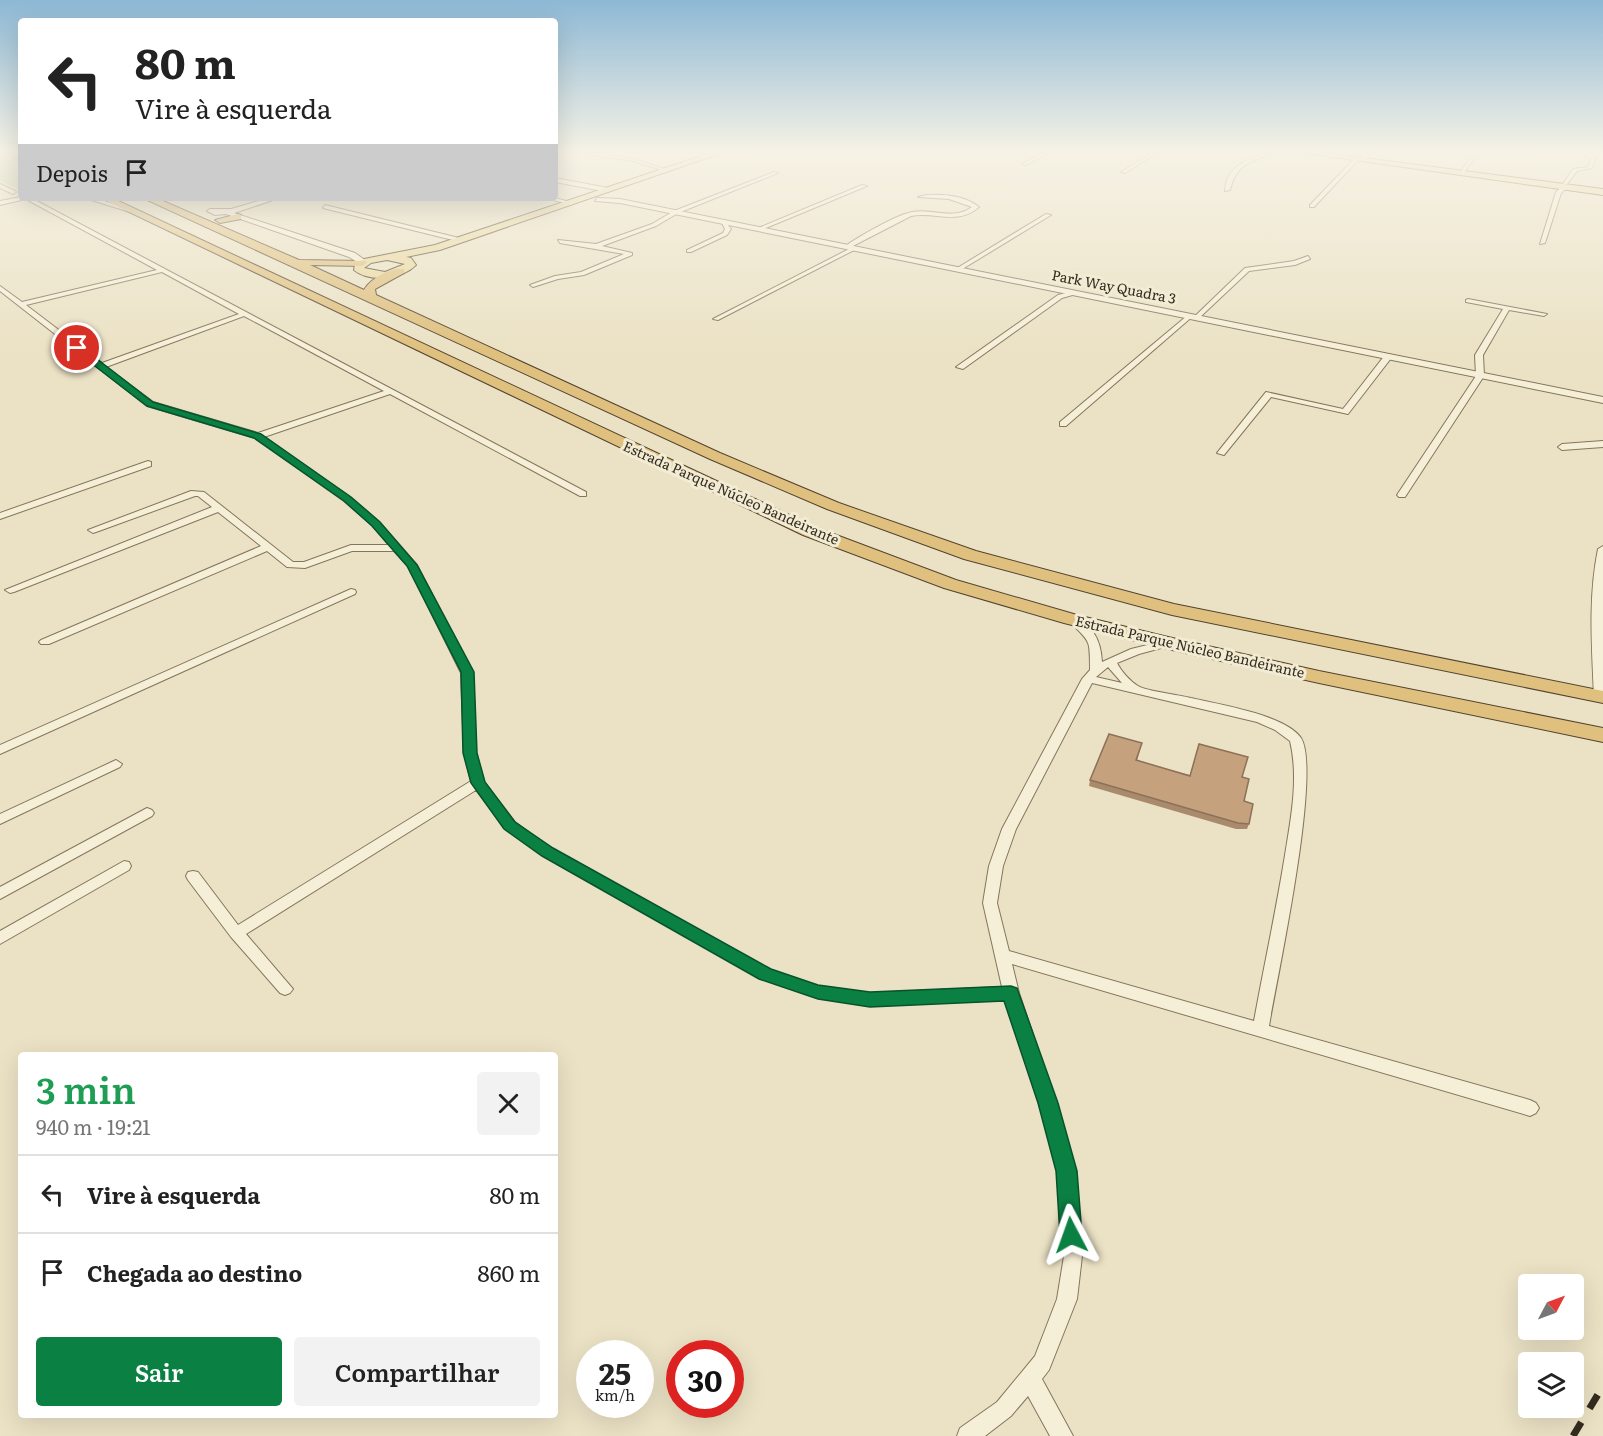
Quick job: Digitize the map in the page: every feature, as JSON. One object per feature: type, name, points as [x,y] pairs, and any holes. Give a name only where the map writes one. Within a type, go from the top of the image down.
[{"type":"highway","name":"Estrada Parque Núcleo Bandeirante","points":[[147,218],[483,379],[809,531],[950,584],[1071,619],[1168,643],[1319,677],[1603,735]]},
{"type":"highway","name":"Estrada Parque Núcleo Bandeirante","points":[[232,218],[259,247],[371,299],[715,456],[833,506],[970,555],[1172,609],[1602,696]]},
{"type":"highway","points":[[220,253],[225,249],[244,244],[259,247]]},
{"type":"highway","points":[[285,258],[317,263],[364,263]]},
{"type":"highway","points":[[371,299],[369,292],[373,284],[413,266]]},
{"type":"highway","points":[[483,379],[502,379],[518,374],[516,365]]},
{"type":"main road","points":[[526,218],[414,254],[364,263],[359,270],[369,273],[413,266],[547,218]]},
{"type":"main road","points":[[387,258],[410,261],[413,266]]},
{"type":"street","points":[[65,218],[583,494]]},
{"type":"street","points":[[238,218],[352,255],[387,258]]},
{"type":"street","points":[[370,218],[461,240]]},
{"type":"street","points":[[596,246],[654,225],[666,218]]},
{"type":"street","name":"Park Way Quadra 3","points":[[704,218],[1060,293],[1074,293],[1603,400]]},
{"type":"street","points":[[759,229],[786,218]]},
{"type":"street","points":[[716,319],[903,218]]},
{"type":"street","points":[[957,270],[1043,218]]},
{"type":"street","points":[[1542,243],[1550,218]]},
{"type":"street","points":[[688,251],[725,234],[728,229],[723,222]]},
{"type":"street","points":[[533,285],[557,276],[582,274],[630,254],[560,241]]},
{"type":"street","points":[[352,255],[364,263]]},
{"type":"street","points":[[1063,424],[1193,317],[1247,269],[1295,263],[1308,258]]},
{"type":"street","points":[[20,304],[164,270]]},
{"type":"street","points":[[0,288],[150,404],[258,436],[347,499],[376,524],[412,565],[467,672],[469,742],[478,783],[510,825],[547,852],[765,974],[818,992],[870,999],[1011,993]]},
{"type":"street","points":[[960,367],[1060,293]]},
{"type":"street","points":[[1468,301],[1544,314]]},
{"type":"street","points":[[1402,495],[1480,376],[1479,355],[1507,308]]},
{"type":"street","points":[[101,366],[244,314]]},
{"type":"street","points":[[1221,453],[1269,394],[1345,412],[1388,357]]},
{"type":"street","points":[[258,436],[392,391]]},
{"type":"street","points":[[1562,447],[1603,444]]},
{"type":"street","points":[[0,516],[148,464]]},
{"type":"street","points":[[93,530],[194,493],[201,494],[291,565],[305,565],[351,548],[396,548]]},
{"type":"street","points":[[10,590],[219,508]]},
{"type":"street","points":[[45,642],[268,547]]},
{"type":"street","points":[[1602,696],[1597,606],[1598,569],[1603,549]]},
{"type":"street","points":[[0,750],[351,592]]},
{"type":"street","points":[[1071,619],[1092,636],[1096,645],[1098,670]]},
{"type":"street","points":[[968,1436],[1004,1409],[1042,1364],[1067,1299],[1072,1256],[1066,1171],[1048,1103],[1011,993],[990,903],[996,866],[1009,829],[1098,670],[1130,652],[1168,643]]},
{"type":"street","points":[[1098,670],[1140,690],[1262,720],[1295,739],[1301,750],[1299,796],[1290,868],[1260,1030]]},
{"type":"street","points":[[1098,670],[1140,690]]},
{"type":"street","points":[[0,819],[116,764]]},
{"type":"street","points":[[236,933],[478,783]]},
{"type":"street","points":[[0,894],[147,813]]},
{"type":"street","points":[[0,938],[124,866]]},
{"type":"street","points":[[193,876],[236,933],[285,989]]},
{"type":"street","points":[[1004,956],[1530,1107]]},
{"type":"street","points":[[1030,1378],[1062,1436]]},
{"type":"building","points":[[1109,734],[1142,743],[1136,760],[1190,776],[1199,744],[1248,757],[1242,777],[1249,779],[1244,801],[1253,804],[1249,824],[1238,823],[1090,780]]},
{"type":"railway","points":[[1573,1436],[1603,1386]]},
{"type":"route","points":[[77,348],[150,404],[174,413],[258,436],[347,499],[376,524],[412,565],[467,672],[470,753],[478,783],[510,825],[547,852],[765,974],[818,992],[870,999],[1011,993],[1048,1103],[1066,1171],[1071,1235]]}]
